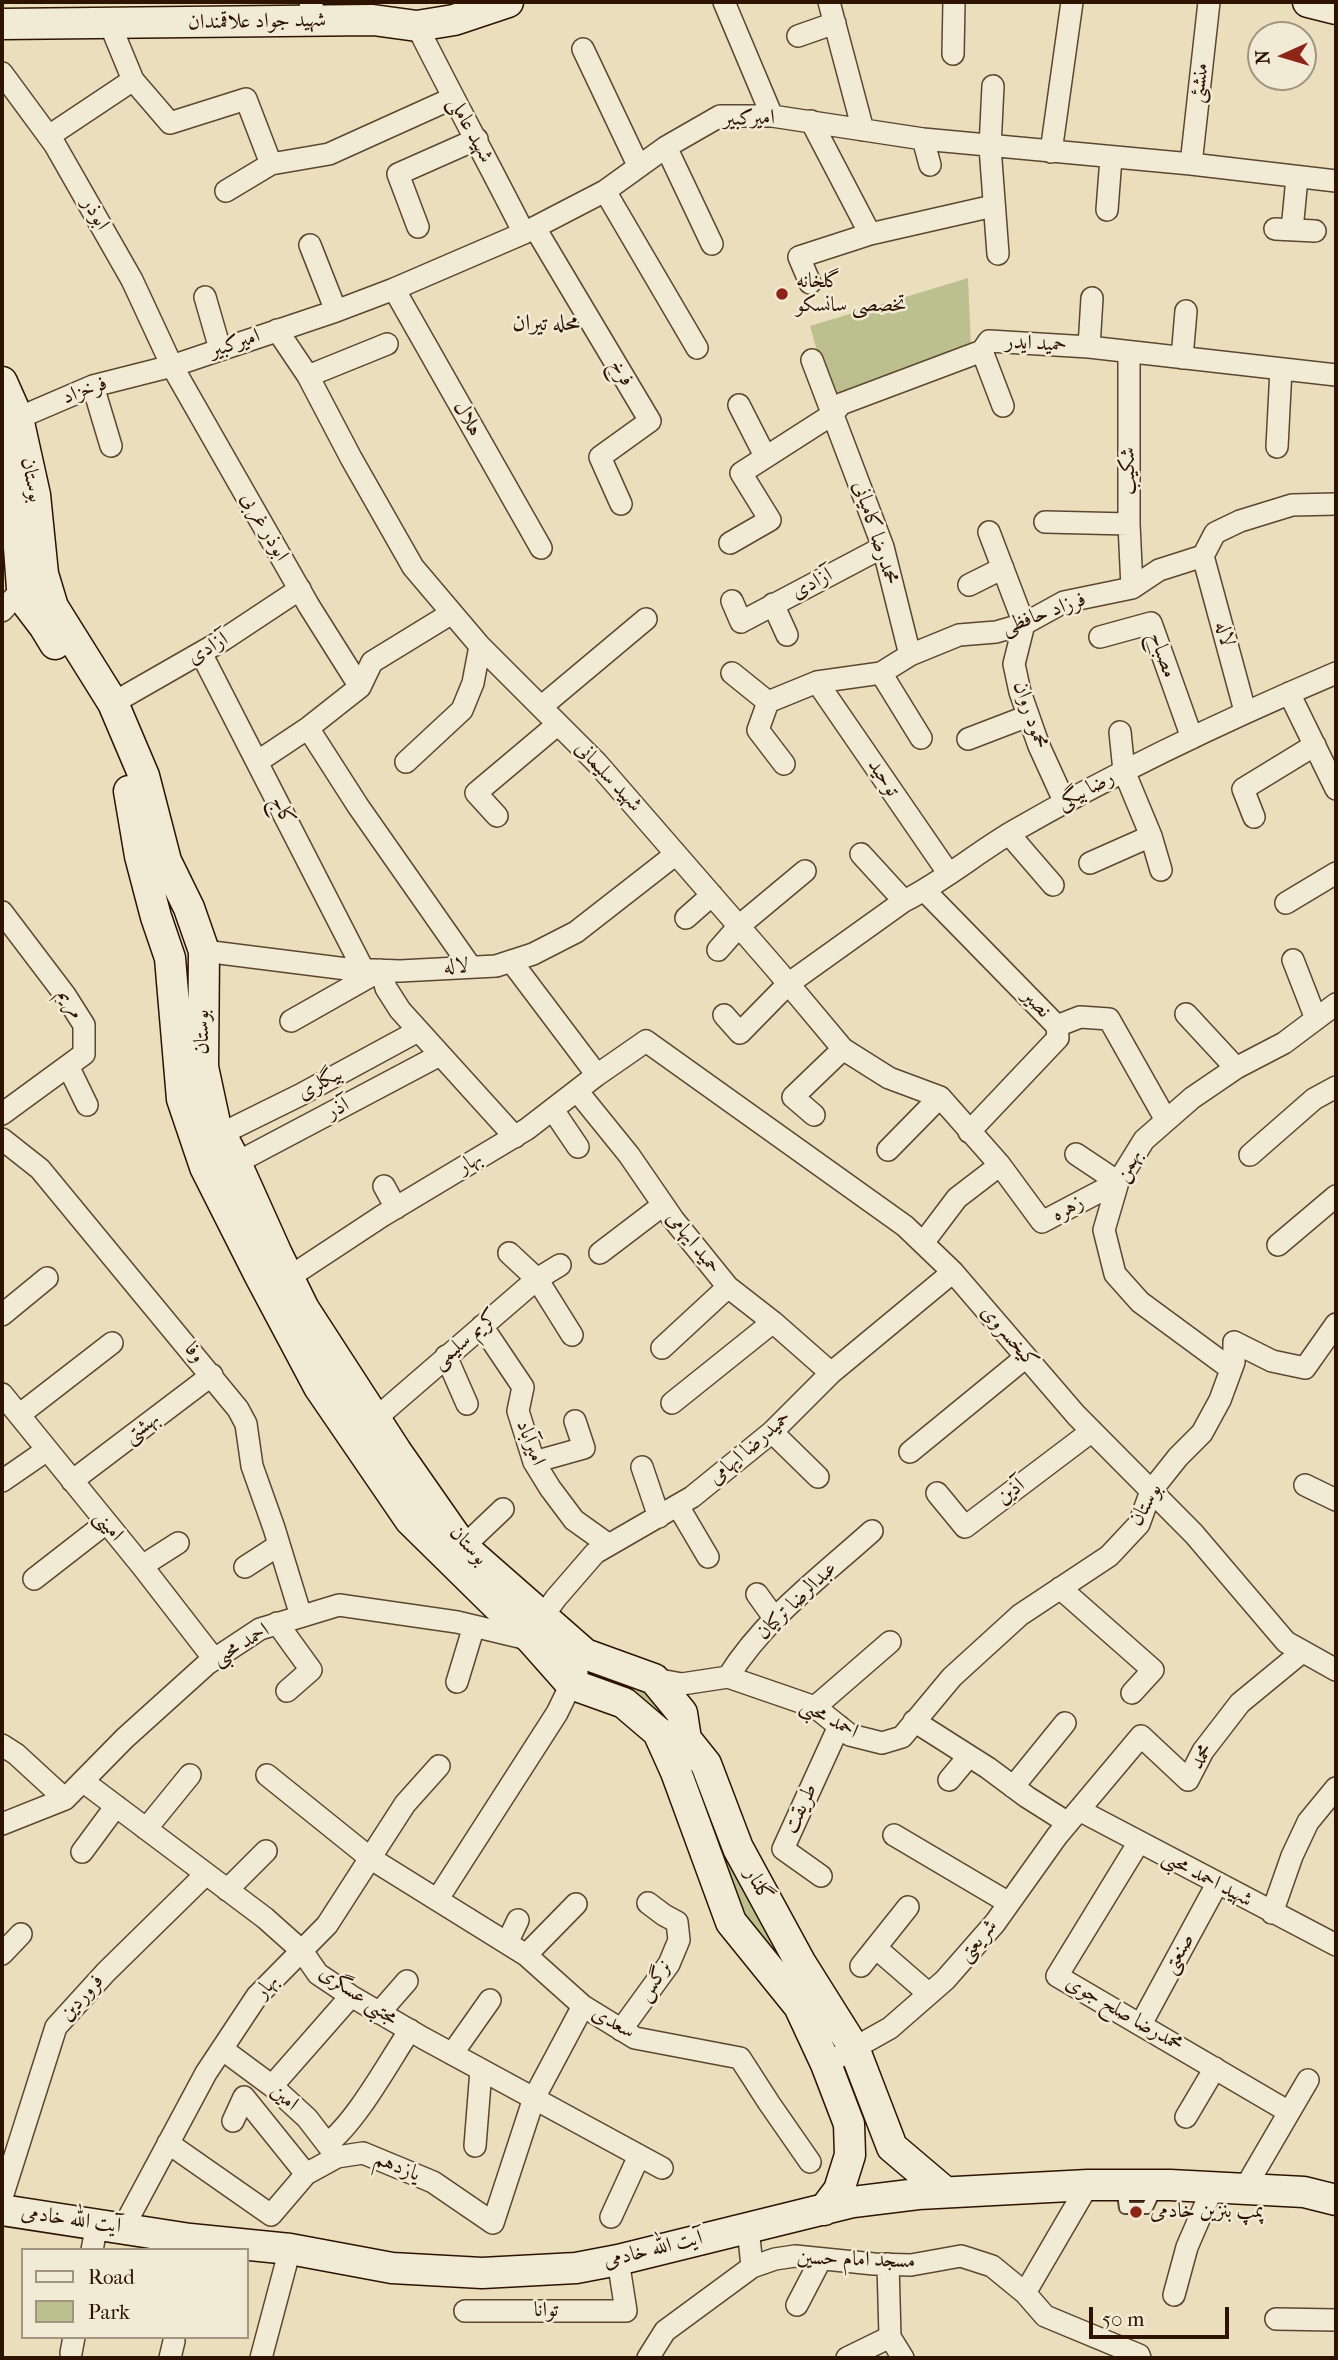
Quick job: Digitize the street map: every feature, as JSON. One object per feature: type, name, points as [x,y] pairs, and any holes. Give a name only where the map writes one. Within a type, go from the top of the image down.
[{"type":"street","name":"شهید جواد علاقمندان","points":[[2,24],[109,22],[314,11],[417,26],[454,20],[508,2]]},
{"type":"street","points":[[724,2],[772,116]]},
{"type":"street","points":[[829,2],[863,130]]},
{"type":"street","points":[[953,54],[954,2]]},
{"type":"street","points":[[1051,152],[1072,2]]},
{"type":"street","name":"منشئی","points":[[1191,164],[1209,2]]},
{"type":"street","points":[[1308,2],[1336,9]]},
{"type":"street","points":[[109,22],[133,80],[170,123],[246,99],[271,164]]},
{"type":"street","points":[[797,36],[835,23]]},
{"type":"street","name":"شهید عاملی","points":[[417,26],[453,98],[530,231]]},
{"type":"street","points":[[583,49],[638,165]]},
{"type":"street","name":"ابوذر","points":[[2,72],[49,136],[132,280],[172,366]]},
{"type":"street","points":[[49,136],[133,80]]},
{"type":"street","points":[[993,86],[990,147],[998,254]]},
{"type":"street","points":[[226,191],[271,164],[329,154],[453,98]]},
{"type":"street","name":"امیرکبیر","points":[[172,366],[336,311],[530,231],[605,191],[638,165],[720,116],[772,116],[990,147],[1191,164],[1336,181]]},
{"type":"street","points":[[811,121],[870,234]]},
{"type":"street","points":[[418,227],[398,174],[477,138]]},
{"type":"street","points":[[923,139],[930,165]]},
{"type":"street","points":[[666,147],[712,244]]},
{"type":"street","points":[[1107,210],[1111,158]]},
{"type":"street","points":[[1297,178],[1284,229],[1315,231]]},
{"type":"street","points":[[605,191],[697,348]]},
{"type":"street","points":[[810,283],[799,257],[870,234],[993,206]]},
{"type":"street","name":"فرخ","points":[[530,231],[650,421],[600,457],[621,504]]},
{"type":"street","points":[[310,245],[336,311]]},
{"type":"street","name":"هلال","points":[[394,289],[541,548]]},
{"type":"street","points":[[205,297],[220,349]]},
{"type":"street","points":[[1088,347],[1092,298]]},
{"type":"street","points":[[1182,358],[1186,311]]},
{"type":"street","name":"شهید سلیمانی","points":[[277,330],[308,376],[413,567],[480,646],[597,763],[843,1049],[888,1077],[940,1097],[1000,1165]]},
{"type":"street","name":"حمید ایدر","points":[[730,543],[770,520],[741,473],[833,414],[841,404],[982,351],[989,341],[1088,347],[1336,374]]},
{"type":"street","points":[[308,376],[387,344]]},
{"type":"street","points":[[982,351],[1003,407]]},
{"type":"street","name":"شکیب","points":[[1129,353],[1129,524],[1132,588]]},
{"type":"street","name":"محمدرضا کامیانی","points":[[812,360],[883,547],[910,655]]},
{"type":"street","name":"فرخزاد","points":[[10,421],[93,386],[172,366]]},
{"type":"street","name":"ابوذر غربی","points":[[172,366],[300,589],[360,687]]},
{"type":"street","points":[[1278,447],[1281,369]]},
{"type":"street","name":"بوستان","points":[[2,382],[10,421],[35,495],[43,574],[53,607],[113,703],[144,776],[166,861],[189,908],[204,951],[203,1067],[215,1123],[304,1309],[374,1419],[463,1547],[538,1628]]},
{"type":"street","points":[[93,386],[111,446]]},
{"type":"street","points":[[739,405],[765,456]]},
{"type":"street","name":"بوستان","points":[[2,449],[10,480],[9,524],[28,606],[88,694],[132,799],[140,856],[170,958],[182,1099],[205,1167],[319,1387],[410,1520],[538,1628]]},
{"type":"street","points":[[1203,556],[1215,533],[1240,521],[1292,505],[1336,504]]},
{"type":"street","points":[[1045,522],[1129,524]]},
{"type":"street","points":[[989,532],[1024,624]]},
{"type":"street","name":"آزادی","points":[[732,601],[741,622],[883,547]]},
{"type":"street","name":"فرزاد حافظی","points":[[768,702],[817,682],[881,673],[910,655],[959,635],[996,632],[1024,624],[1064,602],[1132,588],[1159,570],[1203,556]]},
{"type":"street","name":"لاله","points":[[1203,556],[1245,711]]},
{"type":"street","points":[[969,585],[1003,568]]},
{"type":"street","points":[[2,611],[22,589]]},
{"type":"street","name":"آزادی","points":[[113,703],[201,653],[300,589]]},
{"type":"street","points":[[774,604],[788,635]]},
{"type":"street","points":[[257,762],[308,728],[360,687],[372,662],[452,613]]},
{"type":"street","points":[[541,707],[646,619]]},
{"type":"street","name":"مصباح","points":[[1100,637],[1151,623],[1192,738]]},
{"type":"street","name":"محمود روان","points":[[1024,624],[1014,664],[1039,746],[1065,803]]},
{"type":"street","points":[[406,762],[462,710],[473,683],[480,646]]},
{"type":"street","name":"کاج","points":[[201,653],[257,762],[372,970],[400,1010],[515,1137]]},
{"type":"street","points":[[732,673],[768,702],[758,730],[784,764]]},
{"type":"street","points":[[881,673],[922,738]]},
{"type":"street","name":"رضا بیگی","points":[[724,1015],[740,1033],[788,984],[904,901],[925,891],[1009,834],[1124,771],[1245,711],[1336,673]]},
{"type":"street","name":"توحید","points":[[817,682],[949,874]]},
{"type":"street","points":[[1289,693],[1336,789]]},
{"type":"street","points":[[968,739],[1028,716]]},
{"type":"street","points":[[497,816],[476,793],[558,724]]},
{"type":"street","points":[[308,728],[358,806],[470,966]]},
{"type":"street","points":[[1120,732],[1124,771],[1151,836],[1161,870]]},
{"type":"street","points":[[1254,817],[1243,789],[1315,745]]},
{"type":"street","points":[[1009,834],[1053,885]]},
{"type":"street","points":[[1090,863],[1151,836]]},
{"type":"street","name":"لاله","points":[[204,951],[372,970],[496,966],[533,954],[576,932],[676,853]]},
{"type":"street","points":[[861,854],[904,901]]},
{"type":"street","points":[[718,950],[739,926],[805,871]]},
{"type":"street","points":[[1286,903],[1336,873]]},
{"type":"street","name":"نصیر","points":[[925,891],[1057,1026],[1080,1017],[1109,1019],[1166,1120]]},
{"type":"street","points":[[686,918],[712,895]]},
{"type":"street","name":"مریم","points":[[2,912],[65,995],[84,1025],[84,1054],[2,1115]]},
{"type":"street","points":[[1293,960],[1316,1019]]},
{"type":"street","points":[[511,961],[597,1075]]},
{"type":"street","points":[[291,1021],[372,970]]},
{"type":"street","name":"بهمن","points":[[1231,1369],[1140,1303],[1115,1274],[1104,1230],[1118,1182],[1144,1140],[1192,1098],[1236,1068],[1284,1043],[1336,1004]]},
{"type":"street","points":[[1186,1014],[1236,1068]]},
{"type":"street","points":[[969,1132],[1058,1038],[1057,1026]]},
{"type":"street","name":"بیگلری","points":[[221,1134],[418,1031]]},
{"type":"street","name":"بهار","points":[[288,1278],[396,1208],[515,1137],[646,1041]]},
{"type":"street","name":"کیخسروی","points":[[646,1041],[905,1226],[953,1272],[1092,1431],[1194,1534],[1286,1642],[1336,1670]]},
{"type":"street","points":[[814,1115],[793,1097],[843,1049]]},
{"type":"street","name":"آذر","points":[[236,1163],[440,1055]]},
{"type":"street","points":[[68,1066],[87,1105]]},
{"type":"street","points":[[1250,1155],[1314,1099],[1336,1087]]},
{"type":"street","name":"حمید ایهامی","points":[[578,1092],[729,1287],[831,1373]]},
{"type":"street","points":[[888,1150],[940,1097]]},
{"type":"street","points":[[553,1110],[578,1147]]},
{"type":"street","name":"وفا","points":[[2,1139],[40,1169],[238,1409],[246,1423],[252,1465],[301,1616]]},
{"type":"street","points":[[1076,1154],[1118,1182]]},
{"type":"street","points":[[923,1243],[957,1198],[1000,1165]]},
{"type":"street","name":"زهره","points":[[1000,1165],[1042,1222],[1118,1182]]},
{"type":"street","points":[[384,1186],[396,1208]]},
{"type":"street","points":[[1278,1245],[1336,1196]]},
{"type":"street","points":[[600,1254],[663,1205]]},
{"type":"street","points":[[509,1253],[537,1279],[572,1335]]},
{"type":"street","name":"کریم سلیمی","points":[[374,1419],[537,1279],[560,1265]]},
{"type":"street","name":"حمیدرضا ایهامی","points":[[538,1628],[595,1553],[692,1497],[772,1432],[831,1373],[953,1272]]},
{"type":"street","points":[[2,1315],[47,1278]]},
{"type":"street","points":[[662,1348],[729,1287]]},
{"type":"street","points":[[672,1403],[773,1322]]},
{"type":"street","name":"بوستان","points":[[883,1743],[902,1737],[961,1669],[1020,1615],[1109,1556],[1139,1524],[1151,1491],[1178,1457],[1202,1433],[1220,1400],[1234,1362],[1234,1342],[1272,1361],[1305,1367],[1336,1324]]},
{"type":"street","name":"امیرآباد","points":[[482,1326],[523,1387],[518,1411],[534,1462],[574,1520],[609,1545]]},
{"type":"street","points":[[19,1415],[111,1343]]},
{"type":"street","points":[[446,1356],[467,1404]]},
{"type":"street","points":[[910,1451],[1026,1357]]},
{"type":"street","name":"بهشتی","points":[[72,1481],[212,1375]]},
{"type":"street","name":"امینی","points":[[2,1394],[214,1659]]},
{"type":"street","points":[[534,1462],[584,1448],[575,1422]]},
{"type":"street","name":"آذین","points":[[937,1493],[965,1527],[1092,1431]]},
{"type":"street","points":[[772,1432],[818,1477]]},
{"type":"street","points":[[2,1481],[47,1450]]},
{"type":"street","points":[[642,1467],[669,1511],[708,1557]]},
{"type":"street","points":[[1305,1485],[1334,1492]]},
{"type":"street","points":[[463,1547],[503,1509]]},
{"type":"street","points":[[34,1579],[106,1523]]},
{"type":"street","name":"عبدالرضا ترکیان","points":[[728,1677],[775,1619],[872,1531]]},
{"type":"street","points":[[142,1566],[178,1543]]},
{"type":"street","points":[[245,1567],[279,1545]]},
{"type":"street","points":[[1059,1588],[1153,1670],[1132,1693]]},
{"type":"street","points":[[757,1594],[775,1619]]},
{"type":"street","name":"احمد محبی","points":[[2,1824],[65,1799],[125,1738],[214,1659],[260,1629],[339,1605],[474,1626],[538,1628]]},
{"type":"street","points":[[277,1623],[311,1670],[287,1690]]},
{"type":"street","points":[[457,1682],[474,1626]]},
{"type":"street","points":[[538,1628],[585,1654],[654,1679]]},
{"type":"street","name":"گلنار","points":[[538,1628],[571,1684],[624,1703],[657,1732],[676,1772],[731,1922],[799,2006],[826,2064],[849,2124],[850,2155],[832,2200]]},
{"type":"street","points":[[814,1707],[890,1642]]},
{"type":"street","name":"محمد","points":[[1074,1817],[1141,1736],[1188,1780],[1203,1751],[1240,1703],[1302,1652]]},
{"type":"street","points":[[437,1900],[557,1713],[585,1654]]},
{"type":"street","name":"احمد محبی","points":[[654,1679],[682,1684],[728,1677],[814,1707],[850,1735],[883,1743]]},
{"type":"street","name":"گلنار","points":[[654,1679],[682,1713],[686,1739],[706,1764],[738,1848],[800,1962],[854,2048],[892,2147],[945,2192]]},
{"type":"street","name":"شهید احمد محبی","points":[[914,1721],[1013,1787],[1074,1817],[1139,1842],[1336,1945]]},
{"type":"street","points":[[1013,1787],[1065,1723]]},
{"type":"street","name":"طریقت","points":[[821,1876],[783,1849],[839,1726]]},
{"type":"street","points":[[2,1745],[65,1799]]},
{"type":"street","points":[[949,1780],[969,1756]]},
{"type":"street","name":"بهار","points":[[104,2234],[168,2143],[206,2073],[257,1996],[327,1925],[405,1804],[439,1766]]},
{"type":"street","points":[[146,1829],[190,1775]]},
{"type":"street","name":"سعدی","points":[[267,1775],[370,1858],[526,1955],[583,2006],[621,2030],[635,2038],[740,2058],[810,2162]]},
{"type":"street","name":"مجتبی عسگری","points":[[84,1782],[265,1918],[302,1951],[318,1974],[379,2013],[662,2168]]},
{"type":"street","points":[[1272,1913],[1292,1856],[1308,1822],[1336,1788]]},
{"type":"street","points":[[82,1852],[116,1806]]},
{"type":"street","name":"شریعتی","points":[[826,2064],[891,2028],[929,1994],[953,1970],[1009,1903],[1074,1817]]},
{"type":"street","points":[[894,1835],[1009,1903]]},
{"type":"street","name":"محمدرضا صلح جوی","points":[[1139,1842],[1057,1976],[1289,2112]]},
{"type":"street","points":[[228,1890],[266,1851]]},
{"type":"street","name":"فروردین","points":[[2,2197],[56,2026],[106,1972],[206,1874]]},
{"type":"street","name":"صنعتی","points":[[1141,2024],[1217,1884]]},
{"type":"street","name":"نرگس","points":[[621,2030],[669,1964],[679,1940],[677,1922],[649,1903]]},
{"type":"street","points":[[526,1955],[576,1904]]},
{"type":"street","points":[[860,1966],[908,1907]]},
{"type":"street","points":[[507,1943],[518,1920]]},
{"type":"street","points":[[2,1954],[21,1934]]},
{"type":"street","points":[[876,1948],[929,1994]]},
{"type":"street","points":[[379,2013],[407,1981]]},
{"type":"street","points":[[272,2086],[351,1996]]},
{"type":"street","points":[[452,2054],[490,2000]]},
{"type":"street","points":[[534,2098],[583,2006]]},
{"type":"street","points":[[332,2150],[338,2136],[410,2030]]},
{"type":"street","name":"امین","points":[[222,2049],[272,2086],[307,2118],[332,2150]]},
{"type":"street","points":[[1186,2117],[1215,2068]]},
{"type":"street","points":[[475,2146],[481,2070]]},
{"type":"street","points":[[1245,2188],[1308,2080]]},
{"type":"street","points":[[233,2121],[244,2097],[306,2174]]},
{"type":"street","name":"یازدهم","points":[[168,2143],[271,2215],[306,2174],[332,2150],[363,2153],[433,2182],[493,2223],[534,2098]]},
{"type":"street","points":[[611,2217],[639,2155]]},
{"type":"street","name":"آیت الله خادمی","points":[[2,2210],[104,2234],[290,2249],[392,2268],[482,2273],[576,2268],[618,2260],[748,2227],[832,2200],[853,2202],[945,2192],[1121,2184],[1304,2192],[1336,2200]]},
{"type":"street","name":"آیت الله خادمی","points":[[1304,2192],[1336,2184]]},
{"type":"street","points":[[1025,2293],[1088,2185]]},
{"type":"street","points":[[1174,2295],[1187,2248],[1213,2187]]},
{"type":"street","points":[[748,2227],[752,2267]]},
{"type":"street","points":[[261,2358],[290,2249]]},
{"type":"street","name":"مسجد امام حسین","points":[[648,2358],[665,2331],[752,2267],[775,2259],[795,2256],[911,2265],[961,2256],[992,2266],[1025,2293],[1045,2316],[1140,2358]]},
{"type":"street","points":[[796,2305],[821,2259]]},
{"type":"street","name":"توانا","points":[[465,2311],[626,2311],[618,2260]]},
{"type":"street","points":[[888,2264],[890,2337],[904,2358]]},
{"type":"street","points":[[1276,2319],[1336,2320]]},
{"type":"street","points":[[847,2358],[890,2337]]},
{"type":"green space","points":[[968,278],[971,347],[831,401],[810,326]]},
{"type":"green space","points":[[587,1667],[640,1688],[669,1708],[844,2045],[827,2053],[737,1918],[682,1772],[581,1683]]},
{"type":"place","name":"گلخانه تخصصی سانسکو","points":[[782,294]]},
{"type":"place","name":"پمپ بنزین خادمی","points":[[1136,2212]]},
{"type":"district","name":"محله تیران","points":[[546,324]]}]
